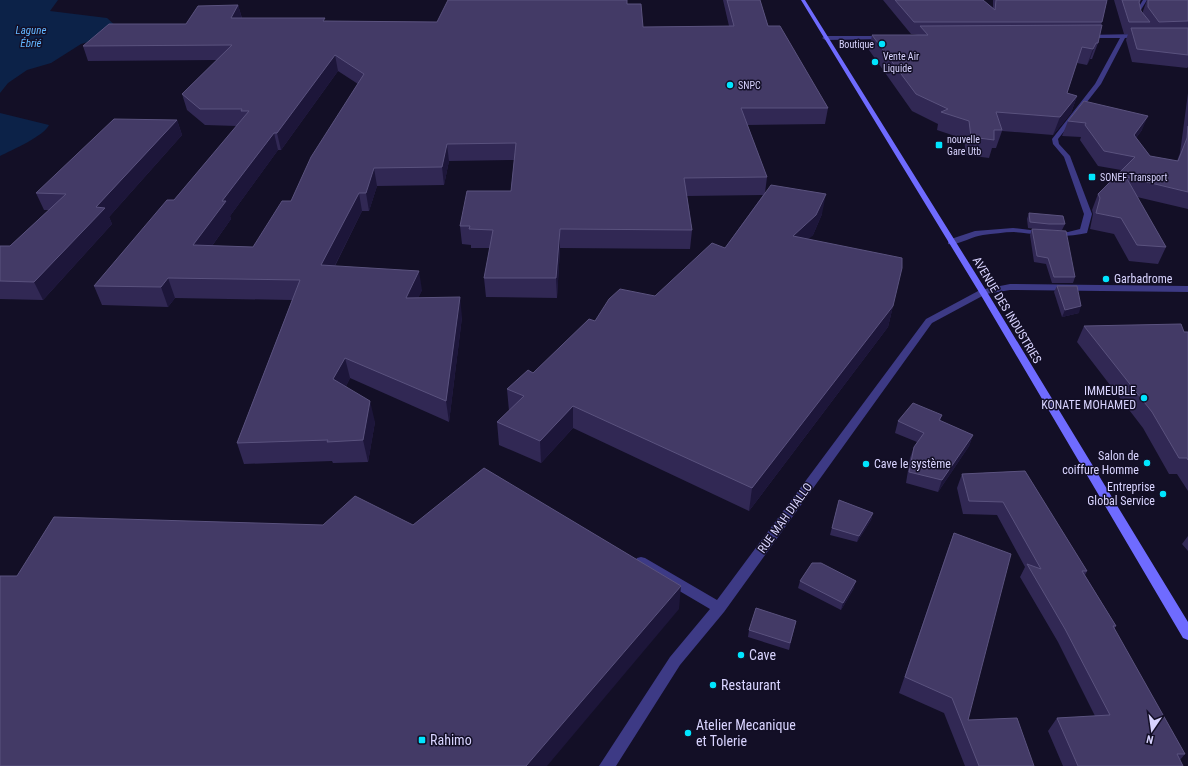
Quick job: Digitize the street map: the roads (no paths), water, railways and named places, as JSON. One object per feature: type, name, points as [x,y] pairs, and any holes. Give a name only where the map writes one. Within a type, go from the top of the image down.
[{"type":"street","name":"AVENUE DES INDUSTRIES","points":[[803,0],[982,292],[1188,634]]},
{"type":"street","points":[[1140,24],[1137,20],[1137,13],[1145,0]]},
{"type":"street","points":[[951,242],[975,233],[1013,230],[1047,234],[1068,234],[1084,231],[1087,225],[1088,214],[1067,156],[1056,144],[1055,139],[1098,84],[1123,36]]},
{"type":"street","points":[[1076,37],[1144,36]]},
{"type":"street","points":[[825,38],[888,38]]},
{"type":"street","name":"RUE MAH DIALLO","points":[[607,766],[675,661],[719,608],[929,321],[982,292],[1010,287],[1188,289]]},
{"type":"street","points":[[631,556],[719,608]]},
{"type":"water","name":"Lagune Ébrié","points":[[0,0],[58,0],[50,11],[107,18],[117,27],[116,34],[81,44],[51,63],[27,70],[8,83],[0,93]]},
{"type":"water","points":[[0,113],[49,125],[41,134],[0,156]]},
{"type":"place","name":"Boutique","points":[[882,44]]},
{"type":"place","name":"Vente Air Liquide","points":[[875,62]]},
{"type":"place","name":"SNPC","points":[[730,85]]},
{"type":"place","name":"nouvelle Gare Utb","points":[[939,145]]},
{"type":"place","name":"SONEF Transport","points":[[1092,177]]},
{"type":"place","name":"Garbadrome","points":[[1106,279]]},
{"type":"place","name":"IMMEUBLE KONATE MOHAMED","points":[[1144,398]]},
{"type":"place","name":"Salon de coiffure Homme","points":[[1147,463]]},
{"type":"place","name":"Cave le système","points":[[866,464]]},
{"type":"place","name":"Entreprise Global Service","points":[[1163,494]]},
{"type":"place","name":"Cave","points":[[741,655]]},
{"type":"place","name":"Restaurant","points":[[713,685]]},
{"type":"place","name":"Atelier Mecanique et Tolerie","points":[[688,733]]},
{"type":"place","name":"Rahimo","points":[[422,740]]}]
